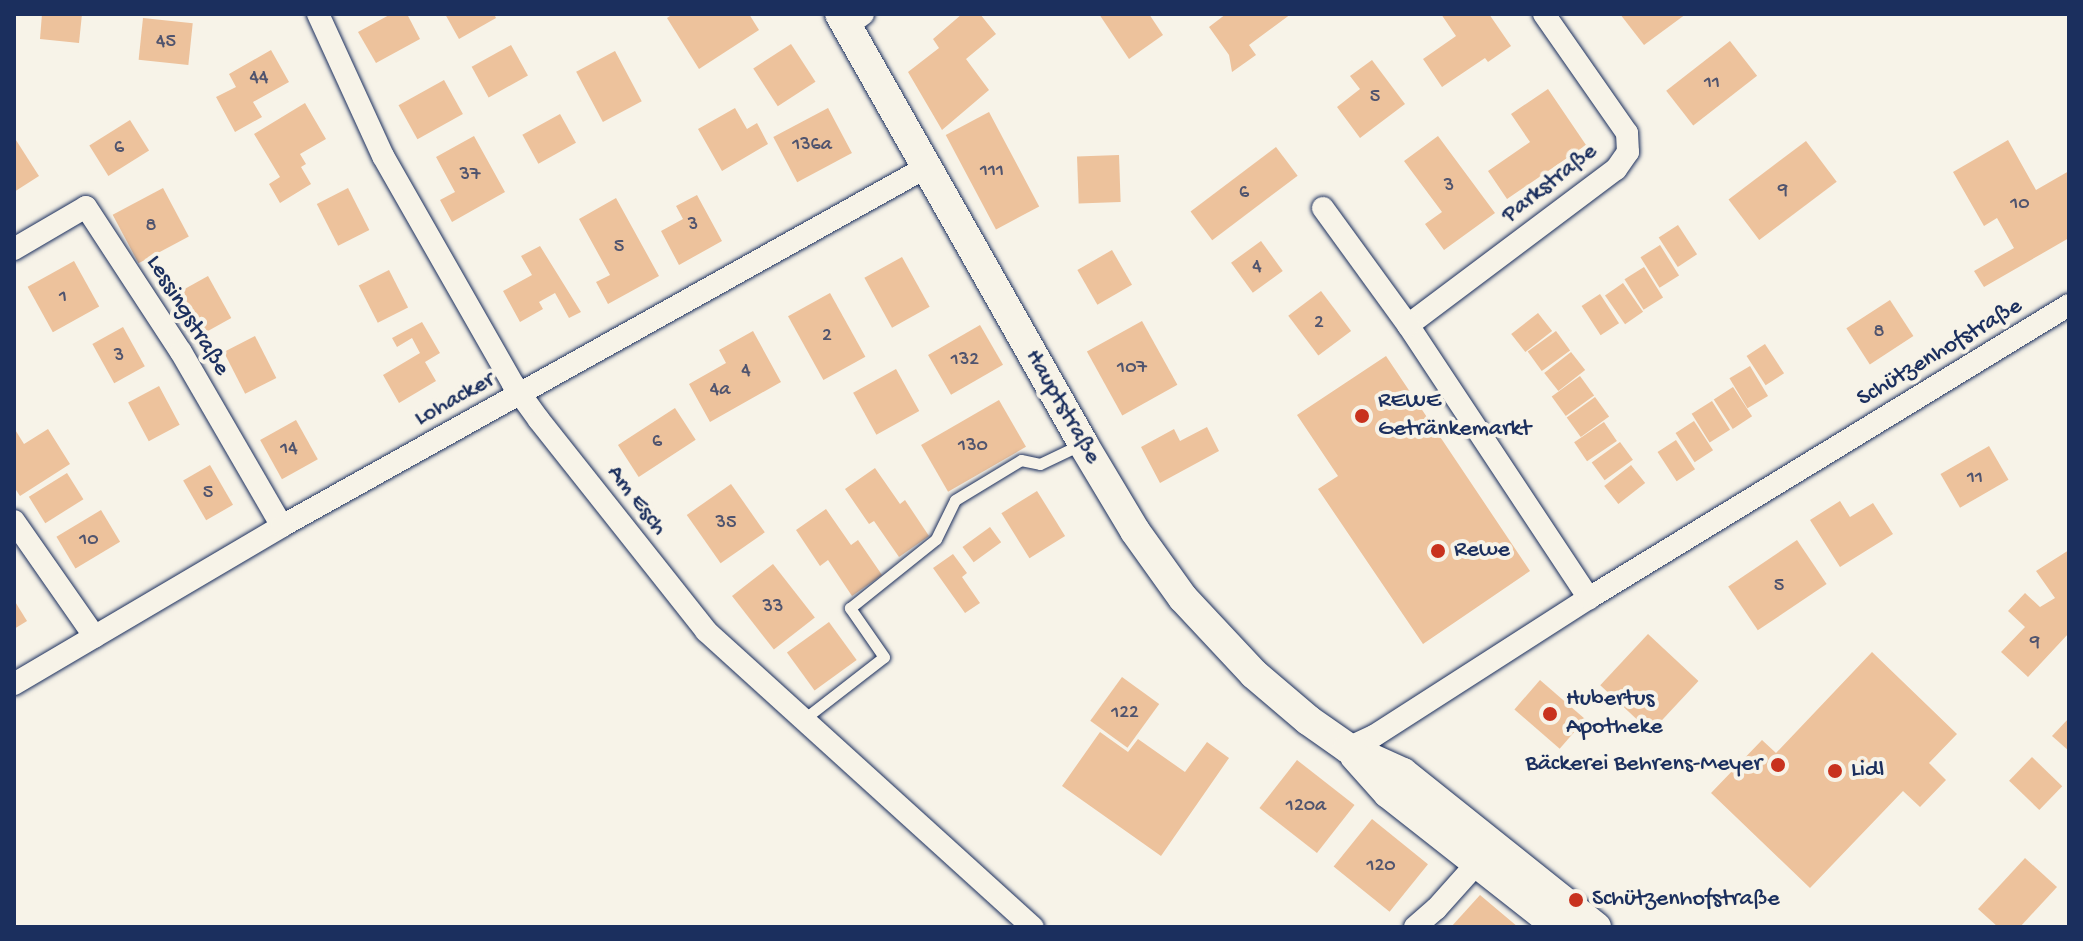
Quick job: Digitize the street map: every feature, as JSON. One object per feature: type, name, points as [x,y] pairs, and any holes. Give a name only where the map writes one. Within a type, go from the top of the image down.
[{"type":"main road","name":"Hauptstraße","points":[[850,18],[925,168],[1083,444],[1135,531],[1192,608],[1254,674],[1348,748],[1388,793],[1596,927]]},
{"type":"main road","name":"Hauptstraße","points":[[1485,854],[1558,927]]},
{"type":"street","name":"Am Esch","points":[[318,14],[383,156],[520,394],[706,631],[1033,927]]},
{"type":"street","name":"Parkstraße","points":[[1408,325],[1616,169],[1628,152],[1627,133],[1544,14]]},
{"type":"street","name":"Lohacker","points":[[14,684],[282,526],[925,168]]},
{"type":"street","name":"Lessingstraße","points":[[14,249],[86,207],[181,352],[282,526]]},
{"type":"street","points":[[1323,208],[1408,325],[1589,598]]},
{"type":"street","name":"Schützenhofstraße","points":[[1348,748],[1374,736],[1589,598],[2069,305]]},
{"type":"street","points":[[14,521],[95,637]]},
{"type":"street","points":[[1415,927],[1485,854]]},
{"type":"lane","points":[[804,719],[884,657],[850,608],[936,539],[955,500],[1021,460],[1040,464],[1083,444]]},
{"type":"building","points":[[42,14],[82,14],[79,43],[40,39]]},
{"type":"building","points":[[391,14],[407,14],[420,39],[376,63],[358,32]]},
{"type":"building","points":[[445,14],[494,14],[496,18],[459,39]]},
{"type":"building","points":[[673,14],[749,14],[759,30],[699,69],[667,18]]},
{"type":"building","points":[[962,14],[980,14],[996,34],[966,59],[989,90],[942,130],[908,72],[939,48],[933,39]]},
{"type":"building","points":[[1099,14],[1149,14],[1163,35],[1129,59]]},
{"type":"building","points":[[1226,14],[1291,14],[1249,45],[1256,55],[1232,72],[1229,55],[1209,27]]},
{"type":"building","points":[[1441,14],[1489,14],[1511,46],[1488,62],[1485,58],[1442,87],[1423,59],[1456,36]]},
{"type":"building","points":[[1620,14],[1686,14],[1644,45]]},
{"type":"building","points":[[143,18],[193,23],[188,65],[139,60]]},
{"type":"building","points":[[1730,41],[1757,76],[1693,126],[1666,91]]},
{"type":"building","points":[[791,44],[816,82],[778,106],[753,69]]},
{"type":"building","points":[[511,45],[528,76],[489,97],[472,67]]},
{"type":"building","points":[[271,50],[289,82],[253,102],[262,117],[235,132],[216,97],[236,87],[229,74]]},
{"type":"building","points":[[615,51],[642,101],[603,122],[576,72]]},
{"type":"building","points":[[1372,60],[1405,104],[1360,138],[1337,107],[1360,89],[1350,76]]},
{"type":"building","points":[[444,80],[463,114],[417,139],[399,105]]},
{"type":"building","points":[[1548,89],[1586,145],[1507,199],[1488,171],[1530,142],[1511,114]]},
{"type":"building","points":[[305,103],[326,139],[300,154],[306,164],[301,167],[311,184],[280,203],[269,184],[280,177],[254,134]]},
{"type":"building","points":[[735,108],[747,129],[757,123],[768,144],[722,171],[698,129]]},
{"type":"building","points":[[828,108],[852,153],[797,182],[773,137]]},
{"type":"building","points":[[989,112],[1039,206],[996,229],[946,135]]},
{"type":"building","points":[[560,114],[576,143],[538,164],[522,135]]},
{"type":"building","points":[[130,120],[149,151],[108,176],[89,145]]},
{"type":"building","points":[[474,136],[505,192],[452,222],[440,200],[455,192],[436,157]]},
{"type":"building","points":[[1438,136],[1495,213],[1444,250],[1425,224],[1442,212],[1404,161]]},
{"type":"building","points":[[14,137],[39,176],[14,192]]},
{"type":"building","points":[[2008,140],[2036,190],[2069,171],[2069,238],[1984,287],[1974,271],[2014,248],[1997,218],[1984,226],[1953,172]]},
{"type":"building","points":[[1806,141],[1837,182],[1759,240],[1729,199]]},
{"type":"building","points":[[1276,147],[1298,176],[1212,240],[1191,211]]},
{"type":"building","points":[[1119,155],[1121,202],[1079,203],[1077,156]]},
{"type":"building","points":[[163,188],[189,237],[138,263],[113,215]]},
{"type":"building","points":[[348,188],[369,230],[338,246],[317,204]]},
{"type":"building","points":[[697,195],[722,241],[679,265],[661,231],[683,219],[676,206]]},
{"type":"building","points":[[616,198],[659,276],[608,304],[596,282],[610,275],[579,219]]},
{"type":"building","points":[[1678,225],[1697,254],[1678,267],[1659,238]]},
{"type":"building","points":[[1261,241],[1283,271],[1253,293],[1231,263]]},
{"type":"building","points":[[1660,245],[1679,276],[1660,288],[1640,257]]},
{"type":"building","points":[[540,246],[581,312],[569,318],[555,293],[539,302],[543,309],[520,322],[503,291],[532,275],[521,256]]},
{"type":"building","points":[[1112,250],[1132,285],[1097,305],[1077,270]]},
{"type":"building","points":[[902,257],[930,307],[892,328],[864,278]]},
{"type":"building","points":[[74,261],[99,306],[53,332],[28,287]]},
{"type":"building","points":[[1644,267],[1663,298],[1644,310],[1624,279]]},
{"type":"building","points":[[389,270],[408,307],[378,323],[359,285]]},
{"type":"building","points":[[208,276],[231,318],[200,335],[177,293]]},
{"type":"building","points":[[1623,283],[1643,312],[1625,324],[1605,296]]},
{"type":"building","points":[[1321,291],[1351,331],[1318,356],[1288,316]]},
{"type":"building","points":[[830,293],[865,357],[823,380],[788,316]]},
{"type":"building","points":[[1600,294],[1619,323],[1601,335],[1582,306]]},
{"type":"building","points":[[1890,300],[1913,336],[1870,364],[1846,328]]},
{"type":"building","points":[[1538,313],[1552,331],[1525,352],[1511,334]]},
{"type":"building","points":[[1142,321],[1177,385],[1122,415],[1087,352]]},
{"type":"building","points":[[422,322],[440,353],[425,362],[436,381],[399,403],[383,375],[420,353],[412,338],[397,347],[392,338]]},
{"type":"building","points":[[980,325],[1003,365],[951,395],[928,355]]},
{"type":"building","points":[[123,327],[145,366],[114,383],[92,344]]},
{"type":"building","points":[[753,331],[781,382],[710,422],[689,384],[726,363],[719,350]]},
{"type":"building","points":[[1556,331],[1570,350],[1542,371],[1528,352]]},
{"type":"building","points":[[255,336],[276,378],[245,394],[224,352]]},
{"type":"building","points":[[1765,344],[1784,373],[1766,385],[1747,356]]},
{"type":"building","points":[[1571,352],[1585,370],[1558,391],[1544,373]]},
{"type":"building","name":"Rewe","points":[[1386,356],[1530,571],[1423,644],[1318,489],[1338,476],[1297,415]]},
{"type":"building","points":[[1750,366],[1768,396],[1747,408],[1729,378]]},
{"type":"building","points":[[896,369],[919,411],[876,435],[853,393]]},
{"type":"building","points":[[1580,376],[1594,395],[1566,416],[1552,397]]},
{"type":"building","points":[[159,386],[180,425],[149,441],[128,402]]},
{"type":"building","points":[[1733,387],[1752,416],[1733,429],[1714,400]]},
{"type":"building","points":[[1595,397],[1609,416],[1581,437],[1567,418]]},
{"type":"building","points":[[999,400],[1026,447],[948,492],[921,445]]},
{"type":"building","points":[[1712,401],[1730,430],[1710,443],[1692,414]]},
{"type":"building","points":[[675,408],[696,440],[639,477],[618,445]]},
{"type":"building","points":[[296,420],[318,459],[282,479],[260,440]]},
{"type":"building","points":[[1694,421],[1713,450],[1695,462],[1676,433]]},
{"type":"building","points":[[1604,422],[1617,441],[1587,461],[1574,442]]},
{"type":"building","points":[[1207,427],[1219,451],[1160,483],[1141,447],[1174,429],[1180,441]]},
{"type":"building","points":[[14,428],[24,444],[48,429],[70,464],[20,496],[14,487]]},
{"type":"building","points":[[1676,440],[1695,469],[1677,481],[1658,452]]},
{"type":"building","points":[[1620,442],[1633,460],[1605,480],[1592,463]]},
{"type":"building","points":[[1989,446],[2008,480],[1960,508],[1941,474]]},
{"type":"building","points":[[210,465],[233,505],[206,520],[183,480]]},
{"type":"building","points":[[1631,465],[1645,483],[1618,504],[1604,486]]},
{"type":"building","points":[[875,468],[900,504],[905,500],[929,536],[899,557],[874,521],[869,524],[845,489]]},
{"type":"building","points":[[67,473],[83,499],[45,523],[29,497]]},
{"type":"building","points":[[731,484],[765,532],[721,563],[687,515]]},
{"type":"building","points":[[1037,491],[1065,536],[1029,558],[1001,513]]},
{"type":"building","points":[[1840,501],[1850,517],[1873,503],[1893,534],[1840,567],[1810,520]]},
{"type":"building","points":[[826,509],[851,545],[858,540],[882,575],[852,596],[828,560],[820,566],[796,530]]},
{"type":"building","points":[[101,510],[120,542],[75,568],[56,537]]},
{"type":"building","points":[[990,527],[1001,542],[974,562],[962,547]]},
{"type":"building","points":[[1797,540],[1827,584],[1758,630],[1728,586]]},
{"type":"building","points":[[2069,550],[2069,633],[2028,677],[2001,652],[2025,627],[2008,611],[2025,593],[2040,607],[2055,598],[2036,571]]},
{"type":"building","points":[[953,554],[967,573],[962,577],[980,603],[965,613],[933,568]]},
{"type":"building","points":[[773,564],[815,618],[774,650],[732,596]]},
{"type":"building","points":[[14,600],[27,621],[14,629]]},
{"type":"building","points":[[829,622],[857,660],[815,691],[787,653]]},
{"type":"building","points":[[1648,634],[1698,681],[1651,732],[1600,685]]},
{"type":"building","name":"Lidl","points":[[1872,652],[1957,734],[1929,763],[1946,780],[1920,807],[1903,791],[1810,888],[1711,793],[1762,740],[1776,753]]},
{"type":"building","points":[[1122,677],[1159,704],[1127,748],[1090,721]]},
{"type":"building","name":"Hubertus Apotheke","points":[[1540,680],[1585,719],[1560,749],[1514,709]]},
{"type":"building","points":[[2069,718],[2069,751],[2052,736]]},
{"type":"building","points":[[1100,732],[1128,752],[1138,739],[1185,772],[1207,742],[1229,758],[1161,856],[1062,786]]},
{"type":"building","points":[[2032,757],[2062,786],[2039,810],[2009,781]]},
{"type":"building","points":[[1297,760],[1355,805],[1317,853],[1259,808]]},
{"type":"building","points":[[1372,819],[1428,864],[1390,912],[1334,866]]},
{"type":"building","points":[[2025,858],[2057,887],[2020,927],[1998,927],[1978,909]]},
{"type":"building","points":[[1480,895],[1518,927],[1451,927]]},
{"type":"place","name":"REWE Getränkemarkt","points":[[1362,416]]},
{"type":"place","name":"Rewe","points":[[1438,551]]},
{"type":"place","name":"Hubertus Apotheke","points":[[1550,714]]},
{"type":"place","name":"Bäckerei Behrens-Meyer","points":[[1778,765]]},
{"type":"place","name":"Lidl","points":[[1835,771]]},
{"type":"place","name":"Schützenhofstraße","points":[[1576,900]]}]
